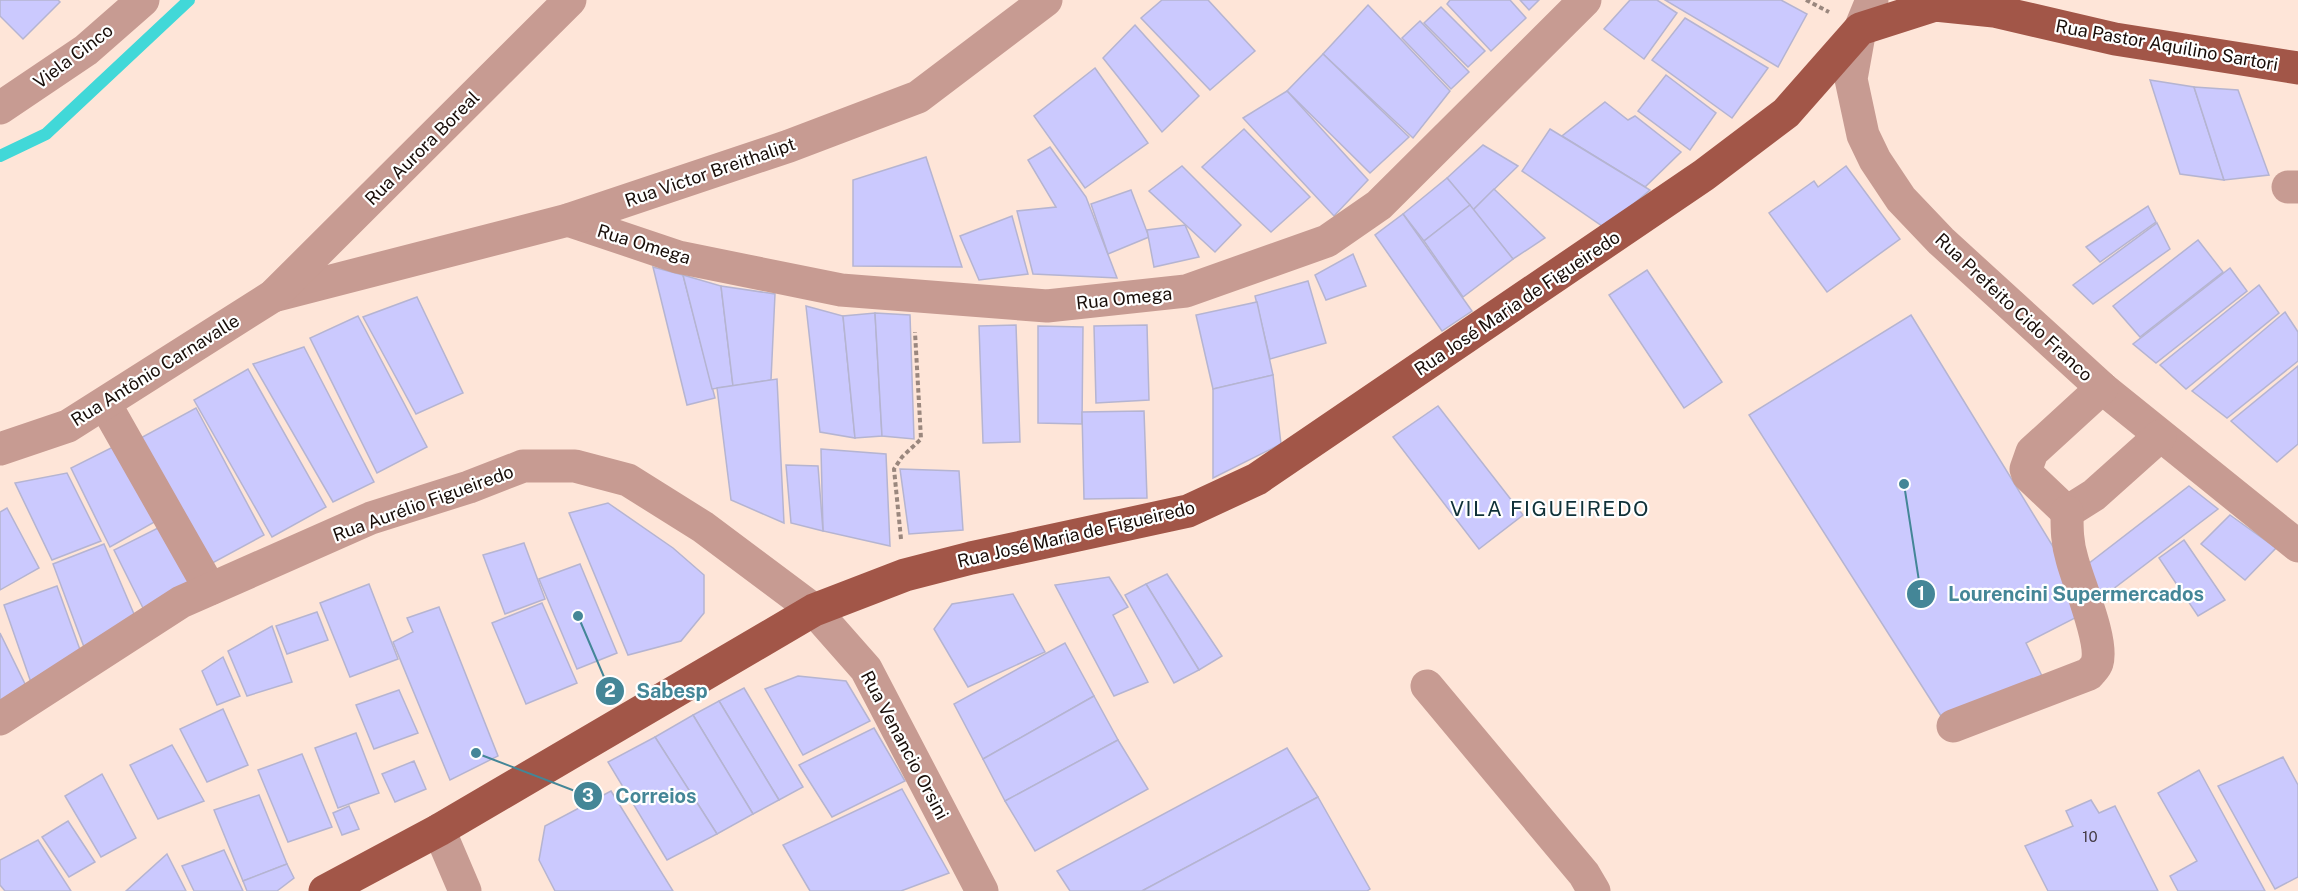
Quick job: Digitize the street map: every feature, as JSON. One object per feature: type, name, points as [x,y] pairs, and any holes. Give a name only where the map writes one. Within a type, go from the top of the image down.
[{"type":"main road","name":"Rua Pastor Aquilino Sartori","points":[[1866,14],[1935,5],[1994,10],[2115,39],[2298,68]]},
{"type":"main road","name":"Rua José Maria de Figueiredo","points":[[325,891],[439,830],[712,672],[814,610],[905,575],[1105,527],[1188,511],[1257,479],[1704,175],[1786,113],[1866,14]]},
{"type":"street","name":"Viela Cinco","points":[[0,108],[86,50],[142,0]]},
{"type":"street","name":"Rua Aurora Boreal","points":[[273,296],[570,0]]},
{"type":"street","name":"Rua Victor Breithalipt","points":[[273,296],[568,220],[789,146],[918,98],[1046,0]]},
{"type":"street","name":"Rua Omega","points":[[568,220],[678,257],[841,290],[1047,306],[1186,291],[1327,241],[1379,205],[1585,0]]},
{"type":"street","name":"Rua Prefeito Cido Franco","points":[[1866,14],[1851,79],[1863,135],[1875,160],[1901,199],[1941,241],[2102,388],[2298,546]]},
{"type":"street","name":"Rua Antônio Carnavalle","points":[[0,449],[68,426],[273,296]]},
{"type":"street","points":[[1953,726],[2089,675],[2097,664],[2098,648],[2066,535],[2067,512],[2028,475],[2027,463],[2032,452],[2102,388]]},
{"type":"street","points":[[105,404],[210,589]]},
{"type":"street","points":[[2067,512],[2094,495],[2160,436]]},
{"type":"street","name":"Rua Aurélio Figueiredo","points":[[0,719],[181,602],[371,518],[469,488],[523,466],[575,466],[628,480],[703,527],[814,610]]},
{"type":"street","name":"Rua Venancio Orsini","points":[[814,610],[866,669],[982,891]]},
{"type":"street","points":[[1427,686],[1584,874],[1594,891]]},
{"type":"street","points":[[439,830],[465,891]]},
{"type":"path","points":[[905,575],[894,469],[902,457],[921,439],[913,296]]},
{"type":"building","points":[[0,0],[58,0],[60,2],[23,39],[0,16]]},
{"type":"building","points":[[1162,0],[1208,0],[1255,51],[1210,90],[1141,18]]},
{"type":"building","points":[[1450,0],[1510,0],[1526,18],[1491,51],[1447,4]]},
{"type":"building","points":[[1520,0],[1539,0],[1529,10]]},
{"type":"building","points":[[1630,0],[1657,0],[1677,13],[1644,59],[1604,29]]},
{"type":"building","points":[[1665,0],[1781,0],[1807,14],[1778,67]]},
{"type":"building","points":[[1368,5],[1450,91],[1413,138],[1323,54]]},
{"type":"building","points":[[1441,7],[1485,51],[1468,67],[1424,23]]},
{"type":"building","points":[[1685,18],[1768,68],[1732,118],[1652,60]]},
{"type":"building","points":[[1420,21],[1469,72],[1451,89],[1402,38]]},
{"type":"building","points":[[1135,25],[1199,96],[1162,132],[1103,58]]},
{"type":"building","points":[[1323,54],[1409,137],[1370,173],[1287,91]]},
{"type":"building","points":[[1095,68],[1148,143],[1085,188],[1034,116]]},
{"type":"building","points":[[1666,75],[1716,113],[1690,150],[1638,111]]},
{"type":"building","points":[[2150,80],[2194,87],[2224,180],[2180,174]]},
{"type":"building","points":[[2194,87],[2238,90],[2269,175],[2224,180]]},
{"type":"building","points":[[1287,91],[1368,180],[1334,216],[1243,118]]},
{"type":"building","points":[[1605,102],[1628,120],[1635,116],[1681,152],[1645,187],[1562,136]]},
{"type":"building","points":[[1244,129],[1310,197],[1271,232],[1202,167]]},
{"type":"building","points":[[1550,129],[1650,190],[1605,228],[1522,171]]},
{"type":"building","points":[[1483,145],[1518,166],[1473,210],[1447,178]]},
{"type":"building","points":[[1050,147],[1086,197],[1117,278],[1033,274],[1017,211],[1056,207],[1028,160]]},
{"type":"building","points":[[926,157],[962,267],[853,266],[853,180]]},
{"type":"building","points":[[1182,166],[1241,225],[1215,252],[1149,191]]},
{"type":"building","points":[[1846,166],[1900,239],[1827,292],[1769,213],[1814,181],[1818,187]]},
{"type":"building","points":[[1447,178],[1470,205],[1424,241],[1403,214]]},
{"type":"building","points":[[1494,189],[1545,238],[1513,259],[1473,210]]},
{"type":"building","points":[[1131,190],[1149,237],[1108,254],[1091,204]]},
{"type":"building","points":[[1470,205],[1513,259],[1463,297],[1424,241]]},
{"type":"building","points":[[2148,206],[2156,222],[2100,262],[2086,247]]},
{"type":"building","points":[[1403,214],[1472,311],[1442,331],[1375,235]]},
{"type":"building","points":[[1012,216],[1028,274],[979,280],[960,236]]},
{"type":"building","points":[[2157,223],[2170,249],[2093,304],[2073,285]]},
{"type":"building","points":[[1185,225],[1199,257],[1154,267],[1147,230]]},
{"type":"building","points":[[2198,240],[2223,272],[2140,337],[2113,306]]},
{"type":"building","points":[[1353,254],[1366,286],[1326,300],[1315,275]]},
{"type":"building","points":[[653,267],[683,275],[715,398],[687,405]]},
{"type":"building","points":[[2230,268],[2247,291],[2156,363],[2133,344]]},
{"type":"building","points":[[1647,270],[1722,382],[1684,408],[1609,295]]},
{"type":"building","points":[[683,275],[721,286],[733,386],[712,389]]},
{"type":"building","points":[[1308,281],[1326,343],[1270,359],[1255,296]]},
{"type":"building","points":[[2259,285],[2279,313],[2186,389],[2160,365]]},
{"type":"building","points":[[721,286],[775,294],[771,380],[733,386]]},
{"type":"building","points":[[417,297],[463,393],[416,414],[363,317]]},
{"type":"building","points":[[1257,302],[1273,375],[1213,389],[1196,315]]},
{"type":"building","points":[[806,306],[843,316],[855,438],[820,432]]},
{"type":"building","points":[[2285,312],[2298,332],[2298,361],[2227,418],[2192,391]]},
{"type":"building","points":[[875,313],[882,436],[855,438],[843,316]]},
{"type":"building","points":[[875,313],[910,315],[914,439],[882,436]]},
{"type":"building","points":[[1911,315],[2057,553],[2079,616],[2026,643],[2043,678],[1941,716],[1749,415]]},
{"type":"building","points":[[358,316],[427,447],[377,473],[310,338]]},
{"type":"building","points":[[1016,325],[1020,442],[983,443],[979,326]]},
{"type":"building","points":[[1147,325],[1149,400],[1096,403],[1094,326]]},
{"type":"building","points":[[1038,326],[1083,327],[1082,424],[1038,423]]},
{"type":"building","points":[[304,347],[374,482],[333,502],[253,364]]},
{"type":"building","points":[[2298,366],[2298,444],[2277,462],[2231,421]]},
{"type":"building","points":[[248,369],[326,507],[272,537],[194,400]]},
{"type":"building","points":[[1273,375],[1281,444],[1213,478],[1213,389]]},
{"type":"building","points":[[777,379],[784,523],[731,500],[717,388]]},
{"type":"building","points":[[1438,406],[1523,515],[1479,549],[1393,437]]},
{"type":"building","points":[[196,408],[264,535],[205,567],[137,440]]},
{"type":"building","points":[[1144,411],[1147,498],[1084,499],[1082,412]]},
{"type":"building","points":[[119,444],[158,520],[110,547],[71,468]]},
{"type":"building","points":[[821,449],[886,454],[890,546],[823,531]]},
{"type":"building","points":[[786,465],[818,466],[823,531],[791,523]]},
{"type":"building","points":[[900,469],[959,471],[963,530],[909,534]]},
{"type":"building","points":[[67,473],[101,541],[52,560],[15,483]]},
{"type":"building","points":[[2189,486],[2218,509],[2100,599],[2088,564]]},
{"type":"building","points":[[608,503],[673,548],[704,575],[704,613],[681,641],[628,655],[569,513]]},
{"type":"building","points":[[7,508],[39,568],[0,590],[0,512]]},
{"type":"building","points":[[2230,515],[2276,548],[2245,580],[2201,544]]},
{"type":"building","points":[[162,526],[193,580],[145,612],[114,550]]},
{"type":"building","points":[[2184,540],[2225,600],[2198,616],[2159,558]]},
{"type":"building","points":[[524,543],[545,599],[505,614],[483,555]]},
{"type":"building","points":[[104,544],[137,621],[87,655],[53,564]]},
{"type":"building","points":[[580,564],[617,653],[577,669],[539,579]]},
{"type":"building","points":[[1167,574],[1222,656],[1199,670],[1146,584]]},
{"type":"building","points":[[1109,577],[1128,607],[1113,615],[1148,682],[1114,696],[1055,585]]},
{"type":"building","points":[[369,584],[398,659],[350,677],[320,603]]},
{"type":"building","points":[[1146,584],[1199,670],[1174,683],[1125,595]]},
{"type":"building","points":[[57,586],[83,658],[35,694],[4,605]]},
{"type":"building","points":[[1013,594],[1045,652],[968,687],[934,629],[952,604]]},
{"type":"building","points":[[542,603],[577,683],[526,704],[492,623]]},
{"type":"building","points":[[439,607],[498,756],[450,780],[393,642],[413,632],[407,618]]},
{"type":"building","points":[[317,612],[328,640],[287,654],[276,626]]},
{"type":"building","points":[[272,626],[292,682],[247,696],[228,651]]},
{"type":"building","points":[[0,633],[28,690],[0,704]]},
{"type":"building","points":[[1065,643],[1094,696],[983,759],[954,704]]},
{"type":"building","points":[[223,657],[240,696],[217,705],[202,671]]},
{"type":"building","points":[[798,676],[846,681],[870,721],[803,755],[765,689]]},
{"type":"building","points":[[744,688],[803,787],[779,800],[719,701]]},
{"type":"building","points":[[399,690],[418,733],[374,749],[356,705]]},
{"type":"building","points":[[1094,696],[1118,740],[1005,801],[983,759]]},
{"type":"building","points":[[719,701],[779,800],[753,814],[693,715]]},
{"type":"building","points":[[223,709],[248,765],[207,782],[180,729]]},
{"type":"building","points":[[693,715],[753,814],[717,834],[655,737]]},
{"type":"building","points":[[874,728],[905,781],[832,817],[799,765]]},
{"type":"building","points":[[356,733],[379,793],[338,808],[315,748]]},
{"type":"building","points":[[655,737],[717,834],[667,860],[608,762]]},
{"type":"building","points":[[1118,740],[1148,789],[1035,851],[1005,801]]},
{"type":"building","points":[[172,745],[204,801],[158,819],[130,765]]},
{"type":"building","points":[[1287,748],[1318,797],[1142,891],[1070,891],[1057,871]]},
{"type":"building","points":[[302,754],[332,827],[288,842],[258,770]]},
{"type":"building","points":[[2283,757],[2298,785],[2298,877],[2275,889],[2218,786]]},
{"type":"building","points":[[414,761],[426,789],[395,802],[382,774]]},
{"type":"building","points":[[2199,770],[2265,891],[2178,891],[2170,876],[2197,861],[2158,793]]},
{"type":"building","points":[[102,774],[136,838],[101,857],[65,796]]},
{"type":"building","points":[[902,789],[949,873],[901,891],[810,891],[783,845]]},
{"type":"building","points":[[611,791],[673,891],[555,891],[539,860],[545,826]]},
{"type":"building","points":[[259,795],[287,864],[243,881],[214,810]]},
{"type":"building","points":[[1318,797],[1370,889],[1367,891],[1142,891]]},
{"type":"building","points":[[2091,800],[2099,813],[2115,806],[2158,891],[2048,891],[2025,846],[2073,826],[2066,811]]},
{"type":"building","points":[[349,806],[359,829],[342,835],[333,813]]},
{"type":"building","points":[[68,821],[95,862],[69,877],[42,837]]},
{"type":"building","points":[[38,840],[71,891],[5,891],[0,885],[0,860]]},
{"type":"building","points":[[224,850],[243,891],[194,891],[182,866]]},
{"type":"building","points":[[167,854],[186,891],[126,891]]},
{"type":"building","points":[[287,864],[294,878],[277,891],[247,891],[243,881]]},
{"type":"waterway","points":[[0,156],[46,134],[189,0]]},
{"type":"place","name":"Lourencini Supermercados","points":[[1904,484]]},
{"type":"place","name":"Sabesp","points":[[578,616]]},
{"type":"place","name":"Correios","points":[[476,753]]},
{"type":"district","name":"VILA FIGUEIREDO","points":[[1550,508]]}]
